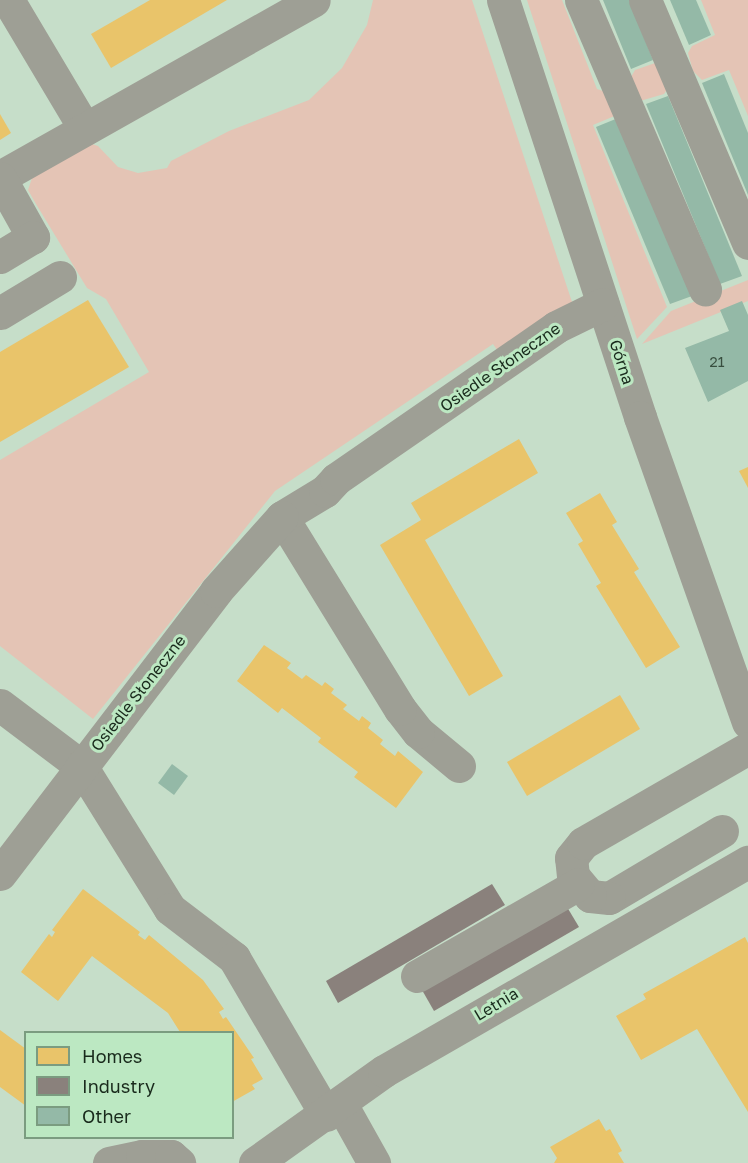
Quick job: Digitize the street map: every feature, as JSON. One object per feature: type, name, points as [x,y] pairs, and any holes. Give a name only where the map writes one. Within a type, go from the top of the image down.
[{"type":"street","points":[[9,0],[85,129]]},
{"type":"street","points":[[0,256],[33,237],[0,177],[314,0]]},
{"type":"street","name":"Górna","points":[[503,0],[603,304],[748,722]]},
{"type":"street","points":[[581,0],[705,290]]},
{"type":"street","points":[[645,0],[748,243]]},
{"type":"street","points":[[0,313],[60,277]]},
{"type":"street","name":"Osiedle Słoneczne","points":[[0,874],[216,591],[282,517],[326,491],[336,480],[556,327],[603,304]]},
{"type":"street","points":[[282,517],[400,709],[418,732],[459,766]]},
{"type":"street","points":[[0,705],[81,766],[170,909],[234,958],[333,1110],[374,1163]]},
{"type":"street","points":[[722,831],[609,898],[590,896],[578,884],[571,858],[583,843],[748,748]]},
{"type":"street","name":"Letnia","points":[[255,1163],[404,1059],[748,862]]},
{"type":"street","points":[[417,976],[578,884]]},
{"type":"street","points":[[109,1163],[142,1156],[171,1156],[179,1163]]},
{"type":"shaded area","points":[[373,0],[472,0],[573,305],[502,357],[493,344],[275,491],[93,719],[0,646],[0,460],[149,372],[106,299],[87,288],[36,204],[28,190],[32,178],[89,143],[98,146],[118,167],[138,173],[167,168],[171,161],[229,131],[309,100],[342,68],[367,25]]},
{"type":"shaded area","points":[[527,0],[562,0],[597,89],[609,93],[617,115],[593,125],[667,307],[637,339]]},
{"type":"shaded area","points":[[701,0],[748,0],[748,116],[729,70],[702,80],[693,71],[688,53],[692,46],[715,35]]},
{"type":"shaded area","points":[[658,62],[668,88],[664,94],[640,101],[631,77],[635,70]]},
{"type":"shaded area","points":[[748,280],[748,301],[642,344],[671,311]]},
{"type":"building: Homes","points":[[150,0],[227,0],[111,68],[91,34]]},
{"type":"building: Homes","points":[[0,114],[11,133],[0,140]]},
{"type":"building: Homes","points":[[88,300],[129,367],[0,442],[0,352]]},
{"type":"building: Homes","points":[[519,439],[538,473],[425,540],[503,676],[469,696],[380,545],[421,520],[411,503]]},
{"type":"building: Homes","points":[[748,467],[748,488],[739,471]]},
{"type":"building: Homes","points":[[600,493],[617,522],[612,525],[639,569],[634,572],[680,647],[646,668],[596,586],[601,583],[578,544],[583,541],[566,513]]},
{"type":"building: Homes","points":[[264,645],[291,663],[287,668],[302,679],[306,675],[322,686],[325,682],[334,689],[331,693],[347,705],[343,709],[359,721],[362,716],[371,723],[368,728],[383,740],[380,744],[395,756],[398,751],[423,772],[396,808],[354,777],[358,772],[318,742],[321,738],[282,708],[278,713],[237,681]]},
{"type":"building: Homes","points":[[620,695],[640,729],[527,796],[507,762]]},
{"type":"building: Homes","points":[[83,889],[140,932],[138,935],[145,940],[149,935],[203,980],[224,1009],[219,1012],[223,1019],[226,1017],[254,1058],[251,1059],[263,1079],[252,1085],[255,1089],[234,1101],[234,1031],[179,1031],[168,1013],[92,956],[58,1001],[21,972],[49,934],[52,937],[55,932],[52,930]]},
{"type":"building: Homes","points":[[745,937],[748,943],[748,1112],[697,1029],[641,1060],[616,1016],[646,999],[643,994]]},
{"type":"building: Homes","points":[[0,1030],[24,1048],[24,1105],[0,1087]]},
{"type":"building: Homes","points":[[599,1119],[606,1131],[610,1129],[622,1151],[618,1153],[624,1163],[554,1163],[557,1158],[550,1147]]},
{"type":"building: Industry","points":[[492,884],[505,905],[338,1003],[326,981]]},
{"type":"building: Industry","points":[[567,907],[579,927],[434,1011],[422,990]]},
{"type":"building: Other","points":[[603,0],[629,0],[653,60],[631,69]]},
{"type":"building: Other","points":[[670,0],[696,0],[711,35],[689,45]]},
{"type":"building: Other","points":[[724,74],[748,133],[748,195],[702,83]]},
{"type":"building: Other","points":[[668,96],[742,276],[720,284],[646,104]]},
{"type":"building: Other","points":[[618,118],[692,296],[670,304],[596,127]]},
{"type":"building: Other","points":[[742,301],[748,315],[748,381],[708,402],[685,348],[729,331],[720,310]]},
{"type":"building: Other","points":[[172,764],[188,776],[174,795],[158,783]]}]
